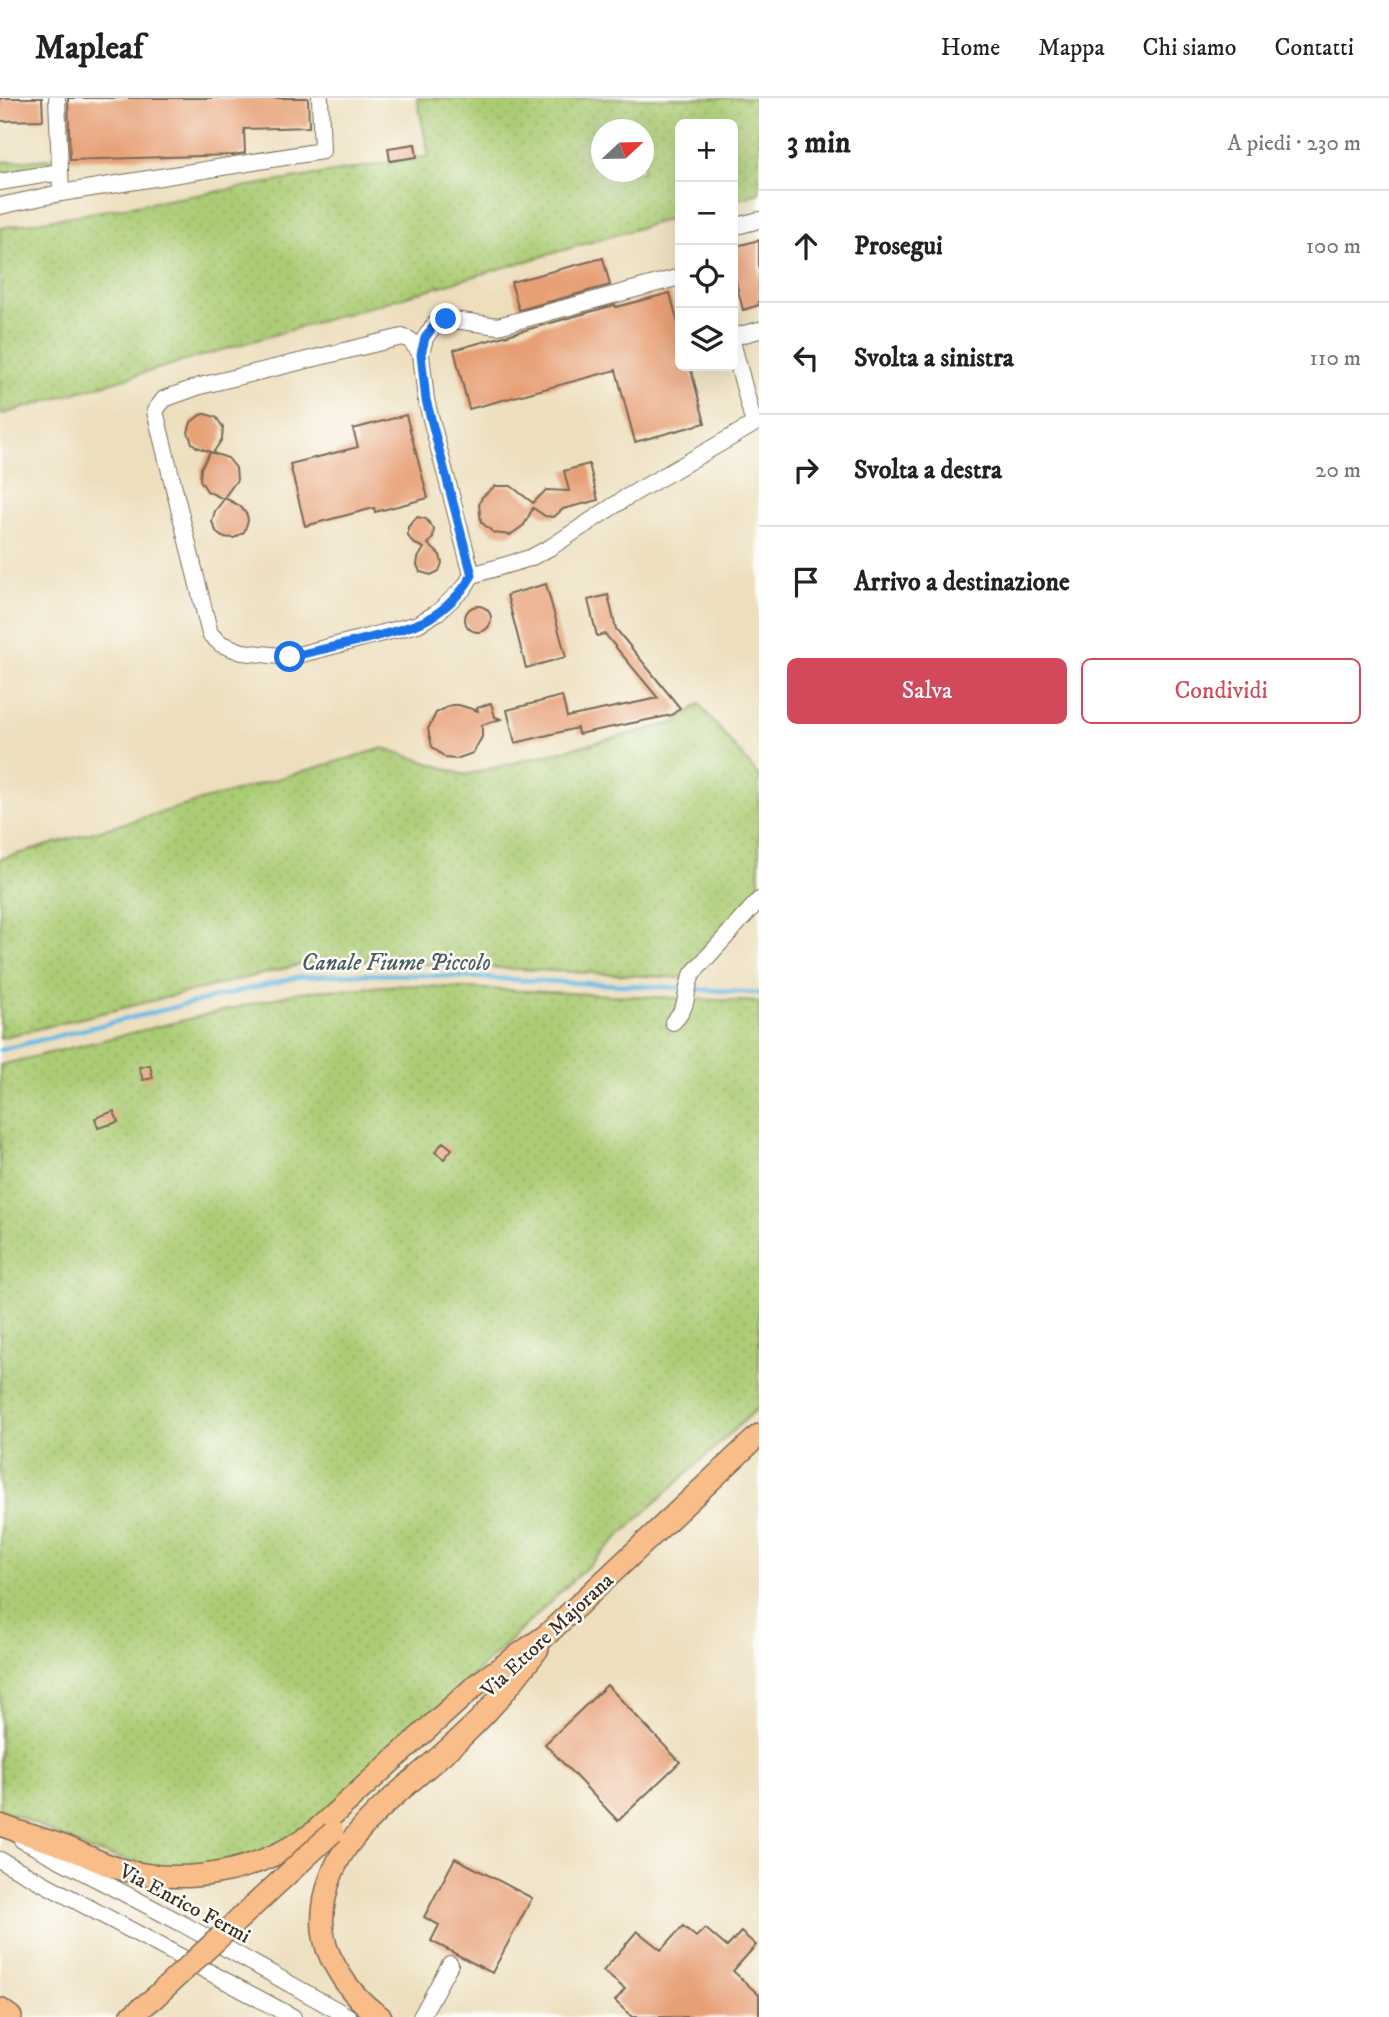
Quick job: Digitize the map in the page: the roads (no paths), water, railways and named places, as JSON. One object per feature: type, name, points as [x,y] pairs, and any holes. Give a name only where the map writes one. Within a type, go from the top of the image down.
[{"type":"main road","name":"Via Ettore Majorana","points":[[130,2017],[154,1998],[549,1633],[759,1435]]},
{"type":"main road","points":[[0,1827],[66,1847],[121,1869],[171,1877],[218,1875],[259,1863],[293,1847],[313,1833],[477,1684],[549,1633]]},
{"type":"main road","points":[[381,2017],[368,2008],[340,1979],[325,1945],[323,1908],[331,1877],[347,1847],[363,1828],[495,1703],[549,1633]]},
{"type":"main road","points":[[0,2009],[11,2017]]},
{"type":"street","points":[[57,98],[61,193]]},
{"type":"street","points":[[0,206],[61,193],[322,152],[320,98]]},
{"type":"street","points":[[0,182],[60,172]]},
{"type":"street","points":[[738,226],[759,220]]},
{"type":"street","points":[[472,575],[426,400],[421,354],[425,338],[435,324],[446,319],[498,326],[675,278]]},
{"type":"street","points":[[738,336],[759,330]]},
{"type":"street","points":[[421,354],[410,340],[401,337],[200,386],[164,399],[155,411],[210,634],[221,645],[243,652],[290,657],[418,624],[438,612],[464,589],[472,575],[530,558],[551,547],[626,497],[754,424],[738,364]]},
{"type":"street","points":[[673,1022],[683,1013],[689,980],[693,973],[759,900]]},
{"type":"street","name":"Via Enrico Fermi","points":[[0,1827],[181,1923],[348,2017]]},
{"type":"street","points":[[0,1860],[293,2017]]},
{"type":"street","points":[[421,2017],[450,1964]]},
{"type":"waterway","name":"Canale Fiume Piccolo","points":[[0,1050],[298,977],[421,975],[683,988]]},
{"type":"waterway","name":"Canale Fiume Piccolo","points":[[692,989],[759,993]]}]
